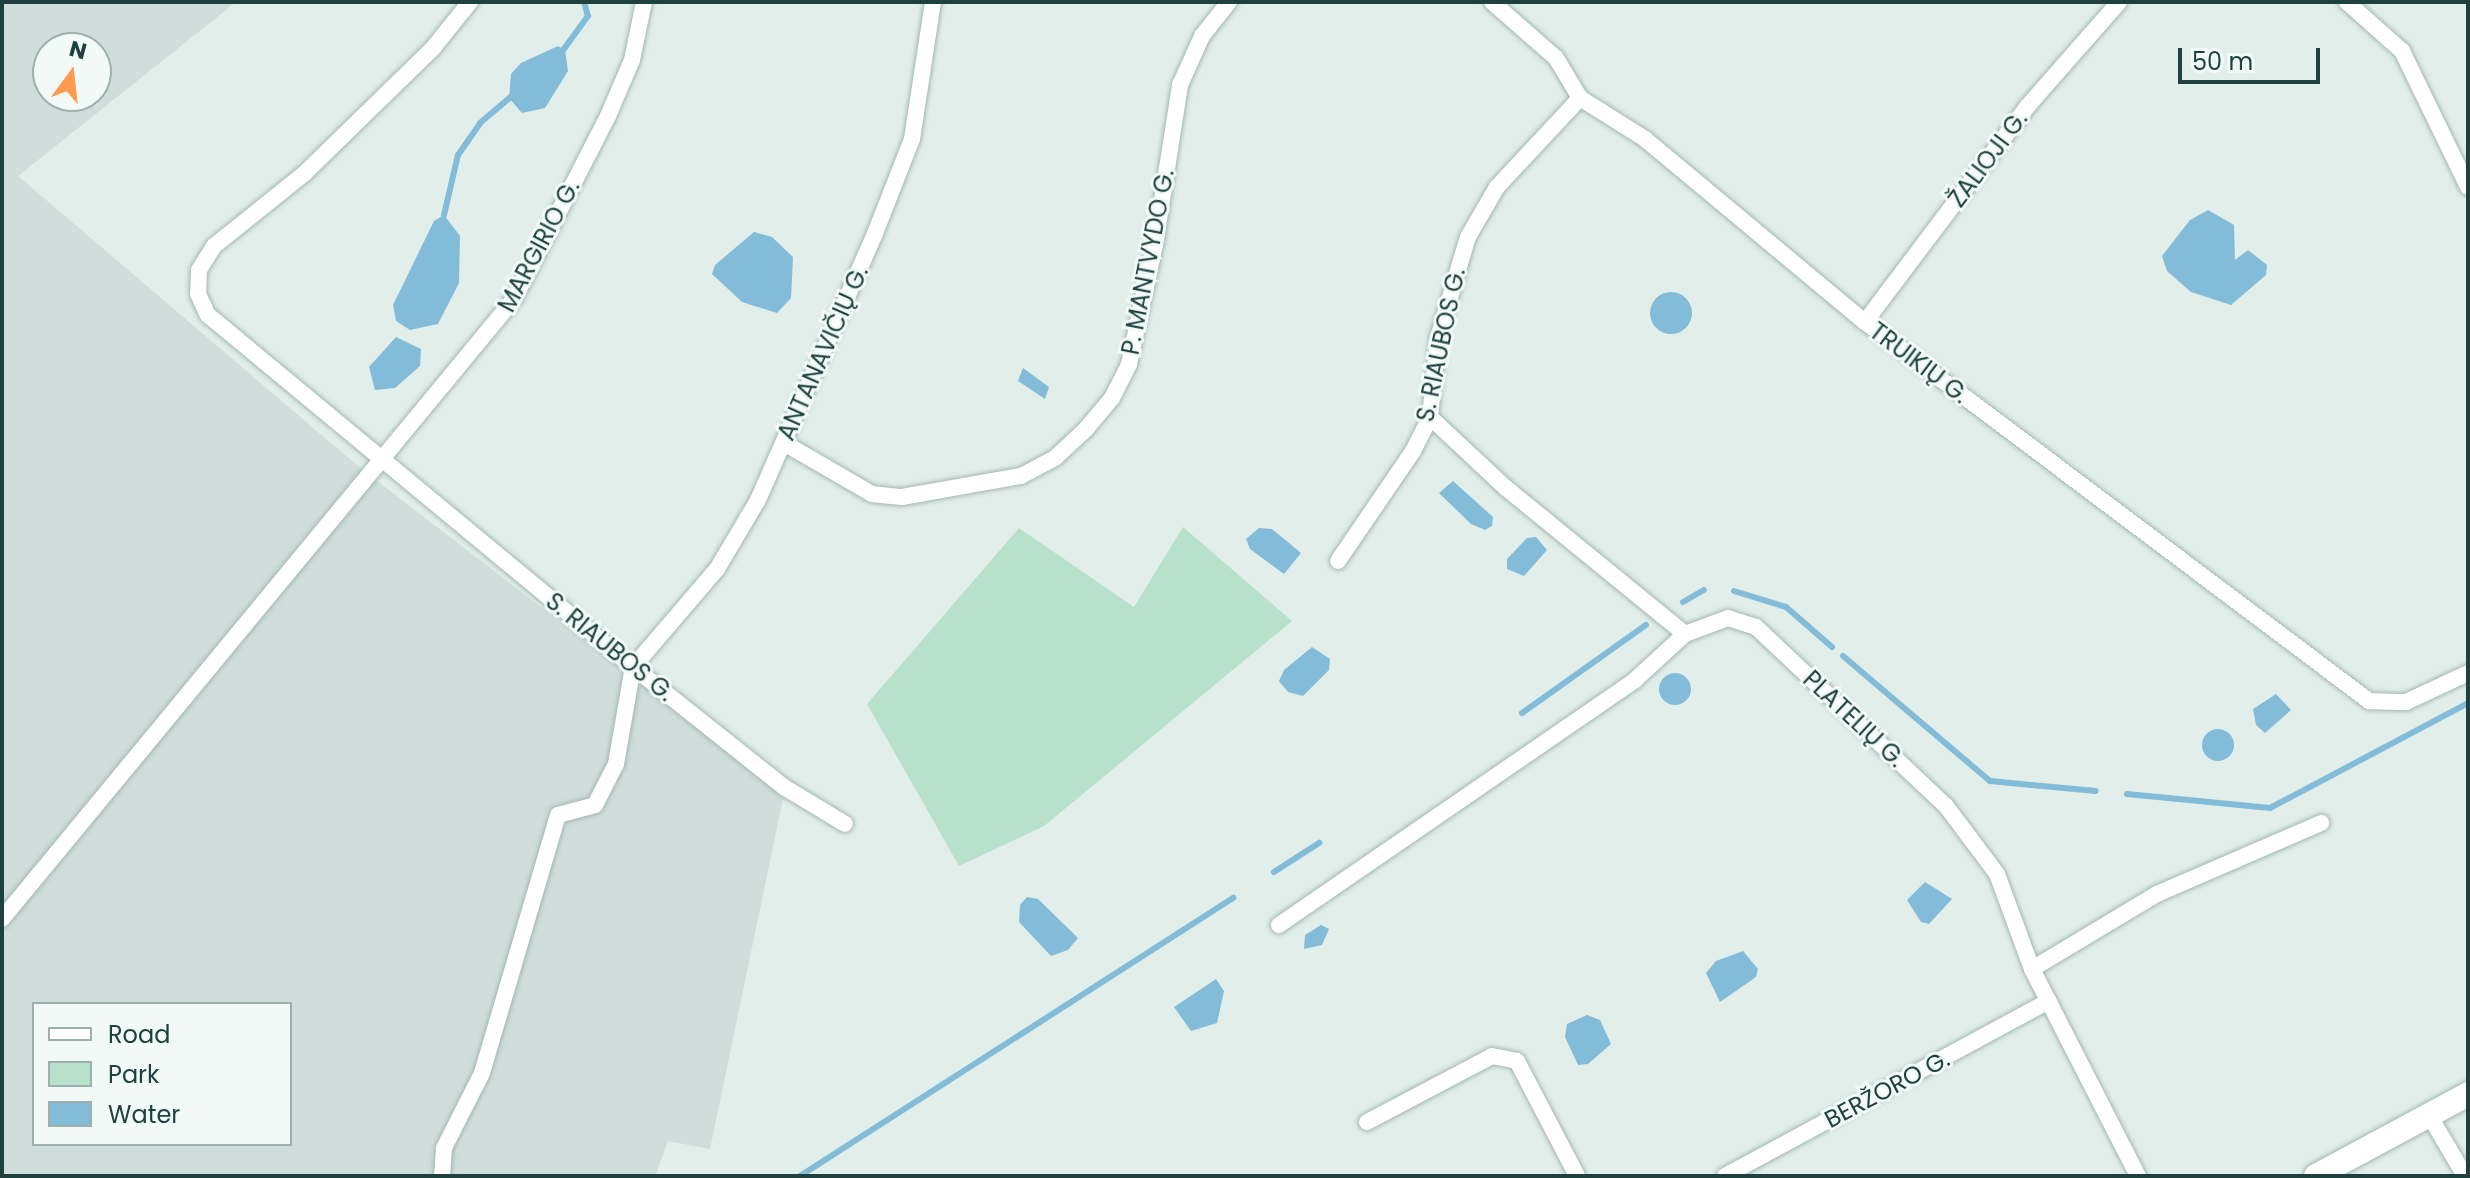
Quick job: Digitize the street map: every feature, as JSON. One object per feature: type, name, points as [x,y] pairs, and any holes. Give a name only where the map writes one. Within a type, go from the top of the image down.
[{"type":"main road","points":[[2316,1176],[2468,1094]]},
{"type":"street","name":"S. RIAUBOS G.","points":[[470,2],[433,48],[305,173],[214,246],[199,270],[198,294],[208,315],[633,667],[784,787],[845,824]]},
{"type":"street","name":"MARGIRIO G.","points":[[2,919],[514,299],[608,116],[632,60],[644,2]]},
{"type":"street","name":"ANTANAVIČIŲ G.","points":[[633,667],[717,569],[758,500],[784,443],[912,139],[933,2]]},
{"type":"street","name":"P. MANTVYDO G.","points":[[784,443],[872,494],[902,497],[1021,476],[1056,457],[1086,429],[1112,398],[1129,364],[1155,245],[1180,85],[1202,36],[1229,2]]},
{"type":"street","name":"TRUIKIŲ G.","points":[[1492,2],[1556,58],[1580,98],[1645,139],[1865,322],[2369,701],[2406,702],[2468,673]]},
{"type":"street","name":"ŽALIOJI G.","points":[[1865,322],[2026,108],[2119,2]]},
{"type":"street","points":[[2347,2],[2402,51],[2468,187]]},
{"type":"street","name":"S. RIAUBOS G.","points":[[1338,561],[1413,451],[1430,417],[1438,338],[1468,237],[1497,187],[1580,98]]},
{"type":"street","points":[[1279,925],[1635,680],[1685,634],[1506,488],[1430,417]]},
{"type":"street","name":"PLATELIŲ G.","points":[[1685,634],[1728,618],[1756,627],[1946,806],[1997,874],[2032,969],[2138,1176]]},
{"type":"street","points":[[442,1176],[444,1148],[482,1073],[558,815],[595,805],[616,764],[633,667]]},
{"type":"street","points":[[2032,969],[2157,894],[2321,823]]},
{"type":"street","name":"BERŽORO G.","points":[[1725,1176],[2049,1001]]},
{"type":"street","points":[[1367,1122],[1492,1056],[1517,1061],[1577,1176]]},
{"type":"street","points":[[2429,1115],[2465,1176]]},
{"type":"shaded area","points":[[2,2],[236,2],[112,101],[112,32],[32,32],[32,112],[98,112],[18,176],[359,467],[784,794],[710,1149],[668,1141],[655,1176],[2,1176]]},
{"type":"green space","points":[[1183,527],[1292,621],[1044,826],[959,866],[867,704],[1019,528],[1134,607]]},
{"type":"water","points":[[558,46],[565,50],[568,71],[545,108],[522,113],[509,98],[511,74],[521,63]]},
{"type":"water","points":[[2208,210],[2234,225],[2235,260],[2248,250],[2267,265],[2266,275],[2231,305],[2191,292],[2167,271],[2162,256],[2190,220]]},
{"type":"water","points":[[444,215],[460,236],[459,283],[438,324],[410,330],[396,321],[393,305],[434,221]]},
{"type":"water","points":[[754,232],[772,237],[793,257],[791,298],[777,313],[742,302],[712,274],[715,265]]},
{"type":"water","points":[[1671,292],[1686,298],[1692,313],[1686,328],[1671,334],[1656,328],[1650,313],[1656,298]]},
{"type":"water","points":[[396,337],[421,349],[420,366],[395,388],[375,390],[369,367]]},
{"type":"water","points":[[1023,368],[1049,387],[1045,399],[1018,381]]},
{"type":"water","points":[[1453,481],[1493,517],[1492,526],[1485,530],[1471,524],[1439,493]]},
{"type":"water","points":[[1259,528],[1272,529],[1301,553],[1284,574],[1250,549],[1246,539]]},
{"type":"water","points":[[1536,537],[1547,550],[1524,576],[1507,569],[1507,559],[1527,538]]},
{"type":"water","points":[[1312,647],[1330,659],[1329,670],[1303,696],[1288,692],[1279,681],[1284,670]]},
{"type":"water","points":[[1675,673],[1687,677],[1691,689],[1687,701],[1675,705],[1663,701],[1659,689],[1663,677]]},
{"type":"water","points":[[2276,694],[2291,710],[2265,733],[2256,725],[2253,709]]},
{"type":"water","points":[[2218,729],[2229,734],[2234,745],[2229,756],[2218,761],[2207,756],[2202,745],[2207,734]]},
{"type":"water","points":[[1925,882],[1952,899],[1929,924],[1921,922],[1907,900]]},
{"type":"water","points":[[1027,897],[1038,899],[1078,938],[1068,950],[1051,956],[1019,922],[1020,905]]},
{"type":"water","points":[[1321,925],[1329,929],[1322,945],[1304,949],[1305,935]]},
{"type":"water","points":[[1743,951],[1758,969],[1756,977],[1720,1002],[1706,973],[1716,961]]},
{"type":"water","points":[[1216,979],[1224,991],[1217,1023],[1191,1031],[1174,1007]]},
{"type":"water","points":[[1587,1015],[1600,1020],[1611,1044],[1588,1064],[1578,1065],[1565,1037],[1567,1024]]},
{"type":"waterway","points":[[561,53],[588,16],[584,2]]},
{"type":"waterway","points":[[444,215],[458,155],[480,123],[513,95]]},
{"type":"waterway","points":[[1683,602],[1704,590]]},
{"type":"waterway","points":[[1734,591],[1786,607],[1832,647]]},
{"type":"waterway","points":[[1522,713],[1646,625]]},
{"type":"waterway","points":[[1843,656],[1990,781],[2096,791]]},
{"type":"waterway","points":[[2127,794],[2270,808],[2468,703]]},
{"type":"waterway","points":[[1274,872],[1319,843]]},
{"type":"waterway","points":[[800,1176],[1233,898]]}]
